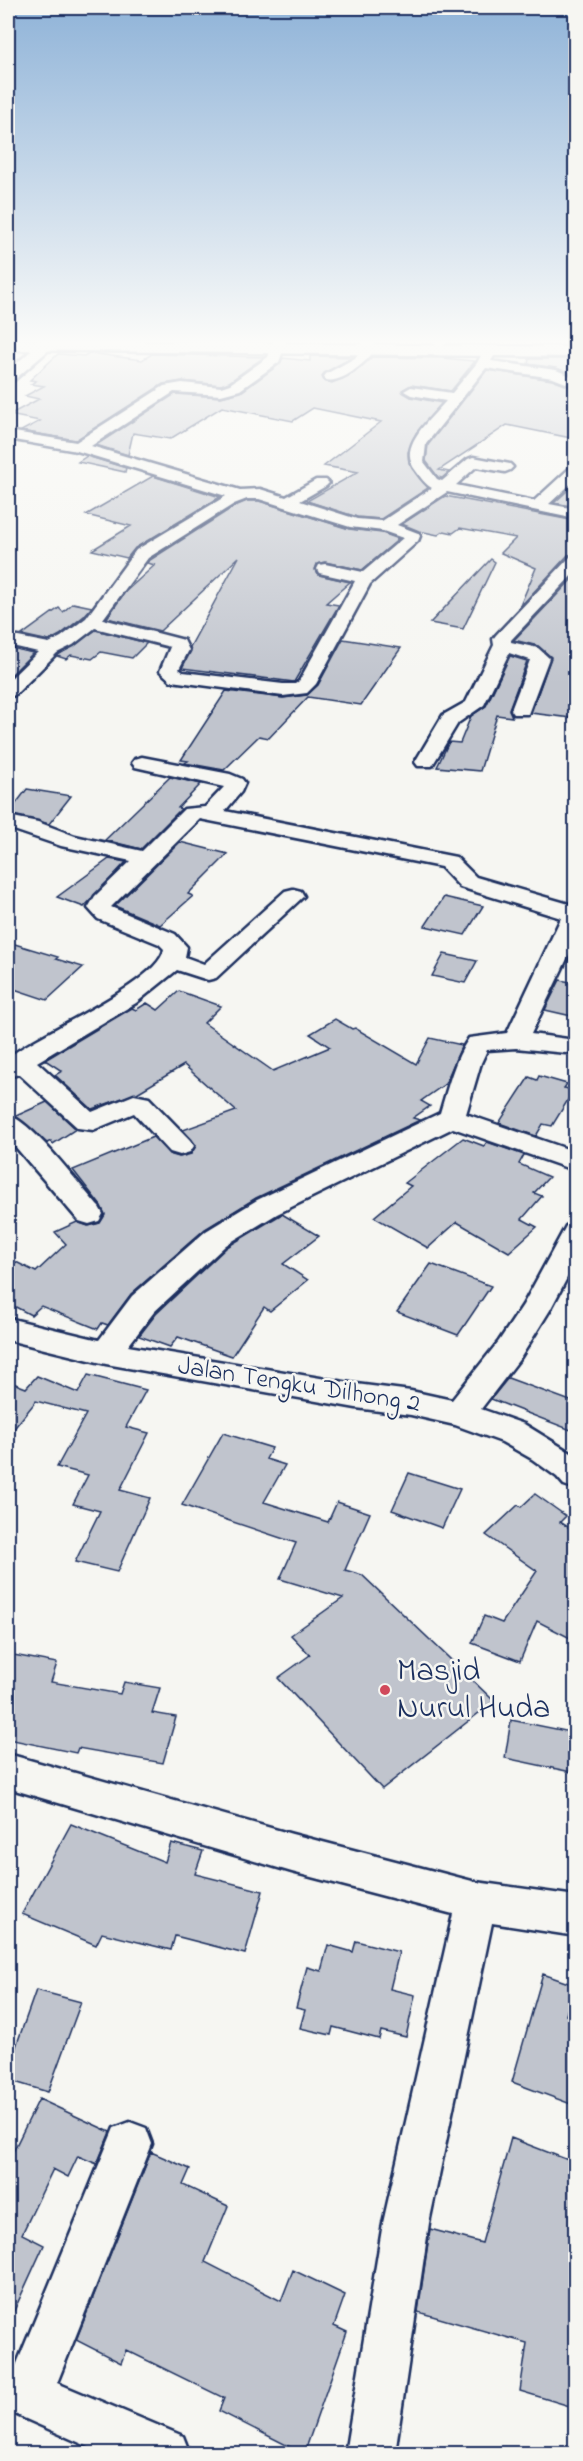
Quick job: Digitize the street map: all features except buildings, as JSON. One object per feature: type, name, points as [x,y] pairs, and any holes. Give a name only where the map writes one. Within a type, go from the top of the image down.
[{"type":"street","points":[[92,622],[178,644],[180,650],[169,671],[174,675],[294,690],[307,684],[323,658],[356,591],[366,578],[412,538],[407,533],[386,526],[356,524],[260,494],[239,495],[105,455]]},
{"type":"street","points":[[416,455],[419,469],[432,482],[444,487],[576,514]]},
{"type":"street","points":[[386,526],[444,487],[473,462],[505,467]]},
{"type":"street","points":[[537,506],[576,470]]},
{"type":"street","points":[[288,502],[321,483]]},
{"type":"street","points":[[8,690],[51,649],[67,641],[92,622],[142,554],[239,495]]},
{"type":"street","points":[[425,762],[450,719],[474,705],[503,645],[502,639],[576,561]]},
{"type":"street","points":[[325,569],[366,578]]},
{"type":"street","points":[[8,640],[51,649]]},
{"type":"street","points":[[503,645],[531,652],[540,658],[521,710]]},
{"type":"street","points":[[142,764],[234,782],[236,786],[211,813]]},
{"type":"street","points":[[180,1146],[140,1104],[134,1104],[93,1122],[83,1120],[51,1087],[13,1065],[110,1009],[164,970],[172,960],[176,952],[174,945],[168,939],[106,914],[99,908],[103,901],[192,814],[211,813],[448,862],[468,882],[568,911],[573,918],[516,1040]]},
{"type":"street","points":[[8,822],[30,827],[62,839],[146,858]]},
{"type":"street","points":[[172,960],[208,973],[293,896]]},
{"type":"street","points":[[452,1118],[468,1063],[478,1043],[516,1040],[566,1045]]},
{"type":"street","points":[[106,1353],[143,1304],[216,1238],[267,1207],[452,1118],[576,1162]]},
{"type":"street","points":[[8,1123],[30,1145],[89,1214]]},
{"type":"street","points":[[459,1414],[510,1349],[535,1310],[576,1233]]},
{"type":"street","name":"Jalan Tengku Dilhong 2","points":[[8,1329],[106,1353],[356,1396],[411,1403],[459,1414],[513,1433],[552,1456],[576,1476]]},
{"type":"street","points":[[10,1778],[476,1901],[576,1916]]},
{"type":"street","points":[[370,2454],[406,2223],[476,1901]]},
{"type":"street","points":[[130,2144],[18,2391],[165,2454]]},
{"type":"place","name":"Masjid Nurul Huda","points":[[385,1690]]}]
